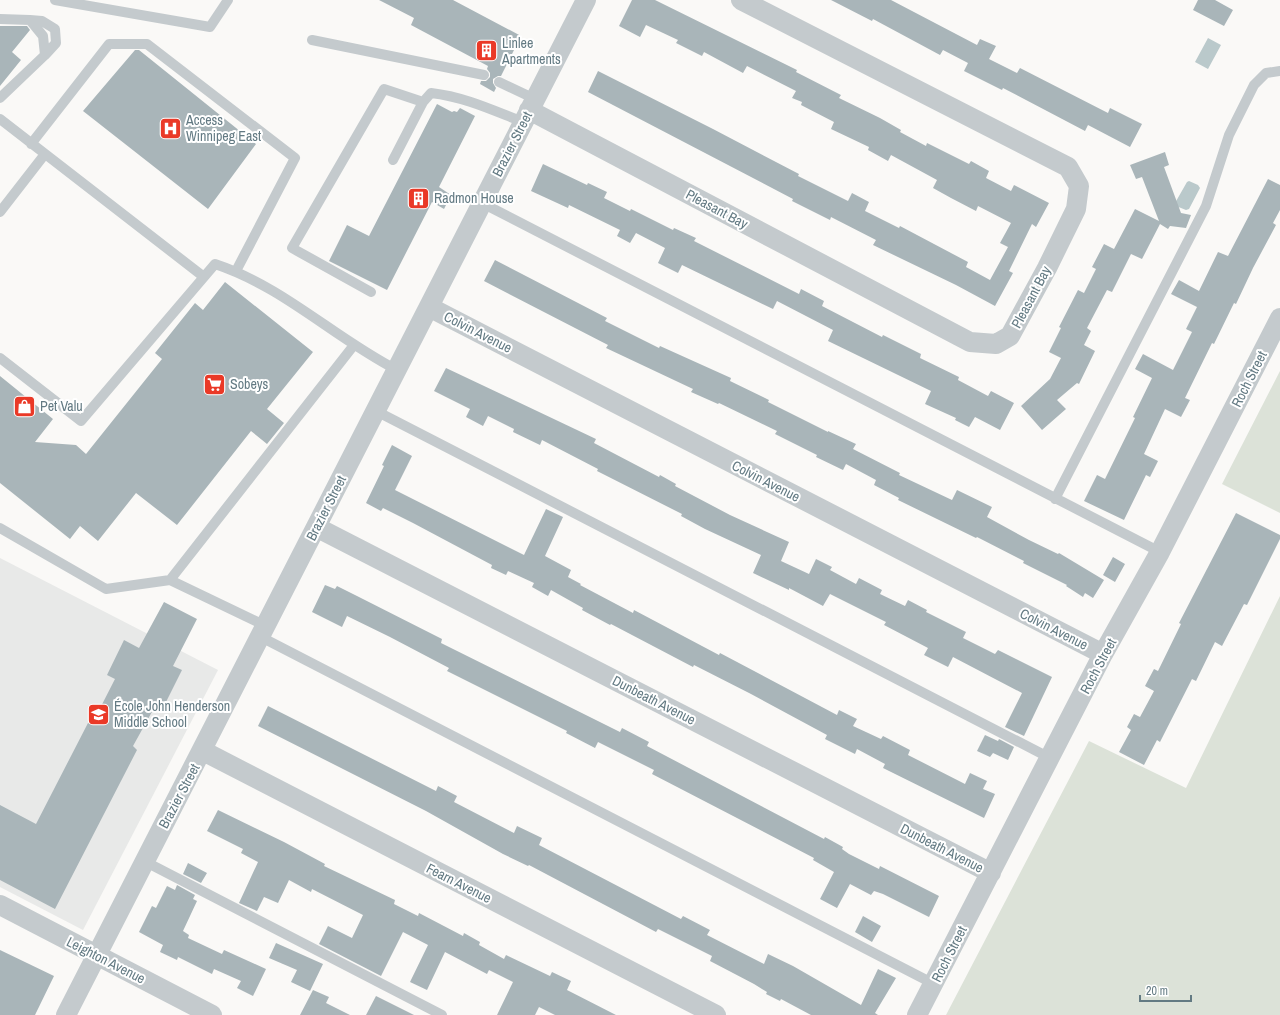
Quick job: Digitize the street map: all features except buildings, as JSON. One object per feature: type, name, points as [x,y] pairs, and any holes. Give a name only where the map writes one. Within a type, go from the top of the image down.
[{"type":"street","name":"Brazier Street","points":[[66,1015],[144,861],[203,751],[261,631],[376,411],[586,0]]},
{"type":"street","name":"Pleasant Bay","points":[[529,110],[970,342],[996,344],[1010,336],[1047,268],[1076,209],[1080,186],[1068,167],[741,0]]},
{"type":"street","name":"Colvin Avenue","points":[[429,307],[1104,654]]},
{"type":"street","name":"Roch Street","points":[[917,1015],[1104,654],[1160,552],[1280,318]]},
{"type":"street","name":"Dunbeath Avenue","points":[[316,526],[991,873]]},
{"type":"street","name":"Fearn Avenue","points":[[203,751],[716,1015]]},
{"type":"street","name":"Leighton Avenue","points":[[0,906],[212,1015]]},
{"type":"lane","points":[[55,0],[210,27],[228,0]]},
{"type":"lane","points":[[0,19],[30,20],[43,36],[45,55],[0,98]]},
{"type":"lane","points":[[312,40],[484,75]]},
{"type":"lane","points":[[31,144],[109,44],[147,44],[295,158],[236,271]]},
{"type":"lane","points":[[1055,499],[1206,206],[1229,134],[1254,85],[1266,73],[1280,72]]},
{"type":"lane","points":[[499,82],[529,110]]},
{"type":"lane","points":[[372,292],[292,248],[384,89],[423,102]]},
{"type":"lane","points":[[393,160],[423,102],[431,93],[529,110]]},
{"type":"lane","points":[[0,119],[204,277]]},
{"type":"lane","points":[[0,212],[45,154]]},
{"type":"lane","points":[[482,203],[1160,552]]},
{"type":"lane","points":[[0,358],[81,421],[215,264],[236,271],[278,293],[354,345],[397,370]]},
{"type":"lane","points":[[170,580],[354,345]]},
{"type":"lane","points":[[376,411],[1050,758]]},
{"type":"lane","points":[[0,528],[106,589],[170,580],[261,631],[934,984]]},
{"type":"lane","points":[[144,861],[442,1015]]},
{"type":"shaded area","points":[[1208,38],[1221,45],[1208,69],[1195,62]]},
{"type":"shaded area","points":[[1189,181],[1198,185],[1200,188],[1189,209],[1186,210],[1176,206],[1175,203]]},
{"type":"shaded area","points":[[1280,371],[1280,513],[1222,484]]},
{"type":"shaded area","name":"École John Henderson Middle School","points":[[0,558],[218,670],[83,930],[0,887]]},
{"type":"shaded area","points":[[1280,596],[1280,1015],[946,1015],[1089,741],[1186,788]]},
{"type":"place","name":"Linlee Apartments","points":[[487,51]]},
{"type":"place","name":"Access Winnipeg East","points":[[170,128]]},
{"type":"place","name":"Radmon House","points":[[419,198]]},
{"type":"place","name":"Sobeys","points":[[214,384]]},
{"type":"place","name":"Pet Valu","points":[[24,406]]},
{"type":"place","name":"École John Henderson Middle School","points":[[98,714]]}]
